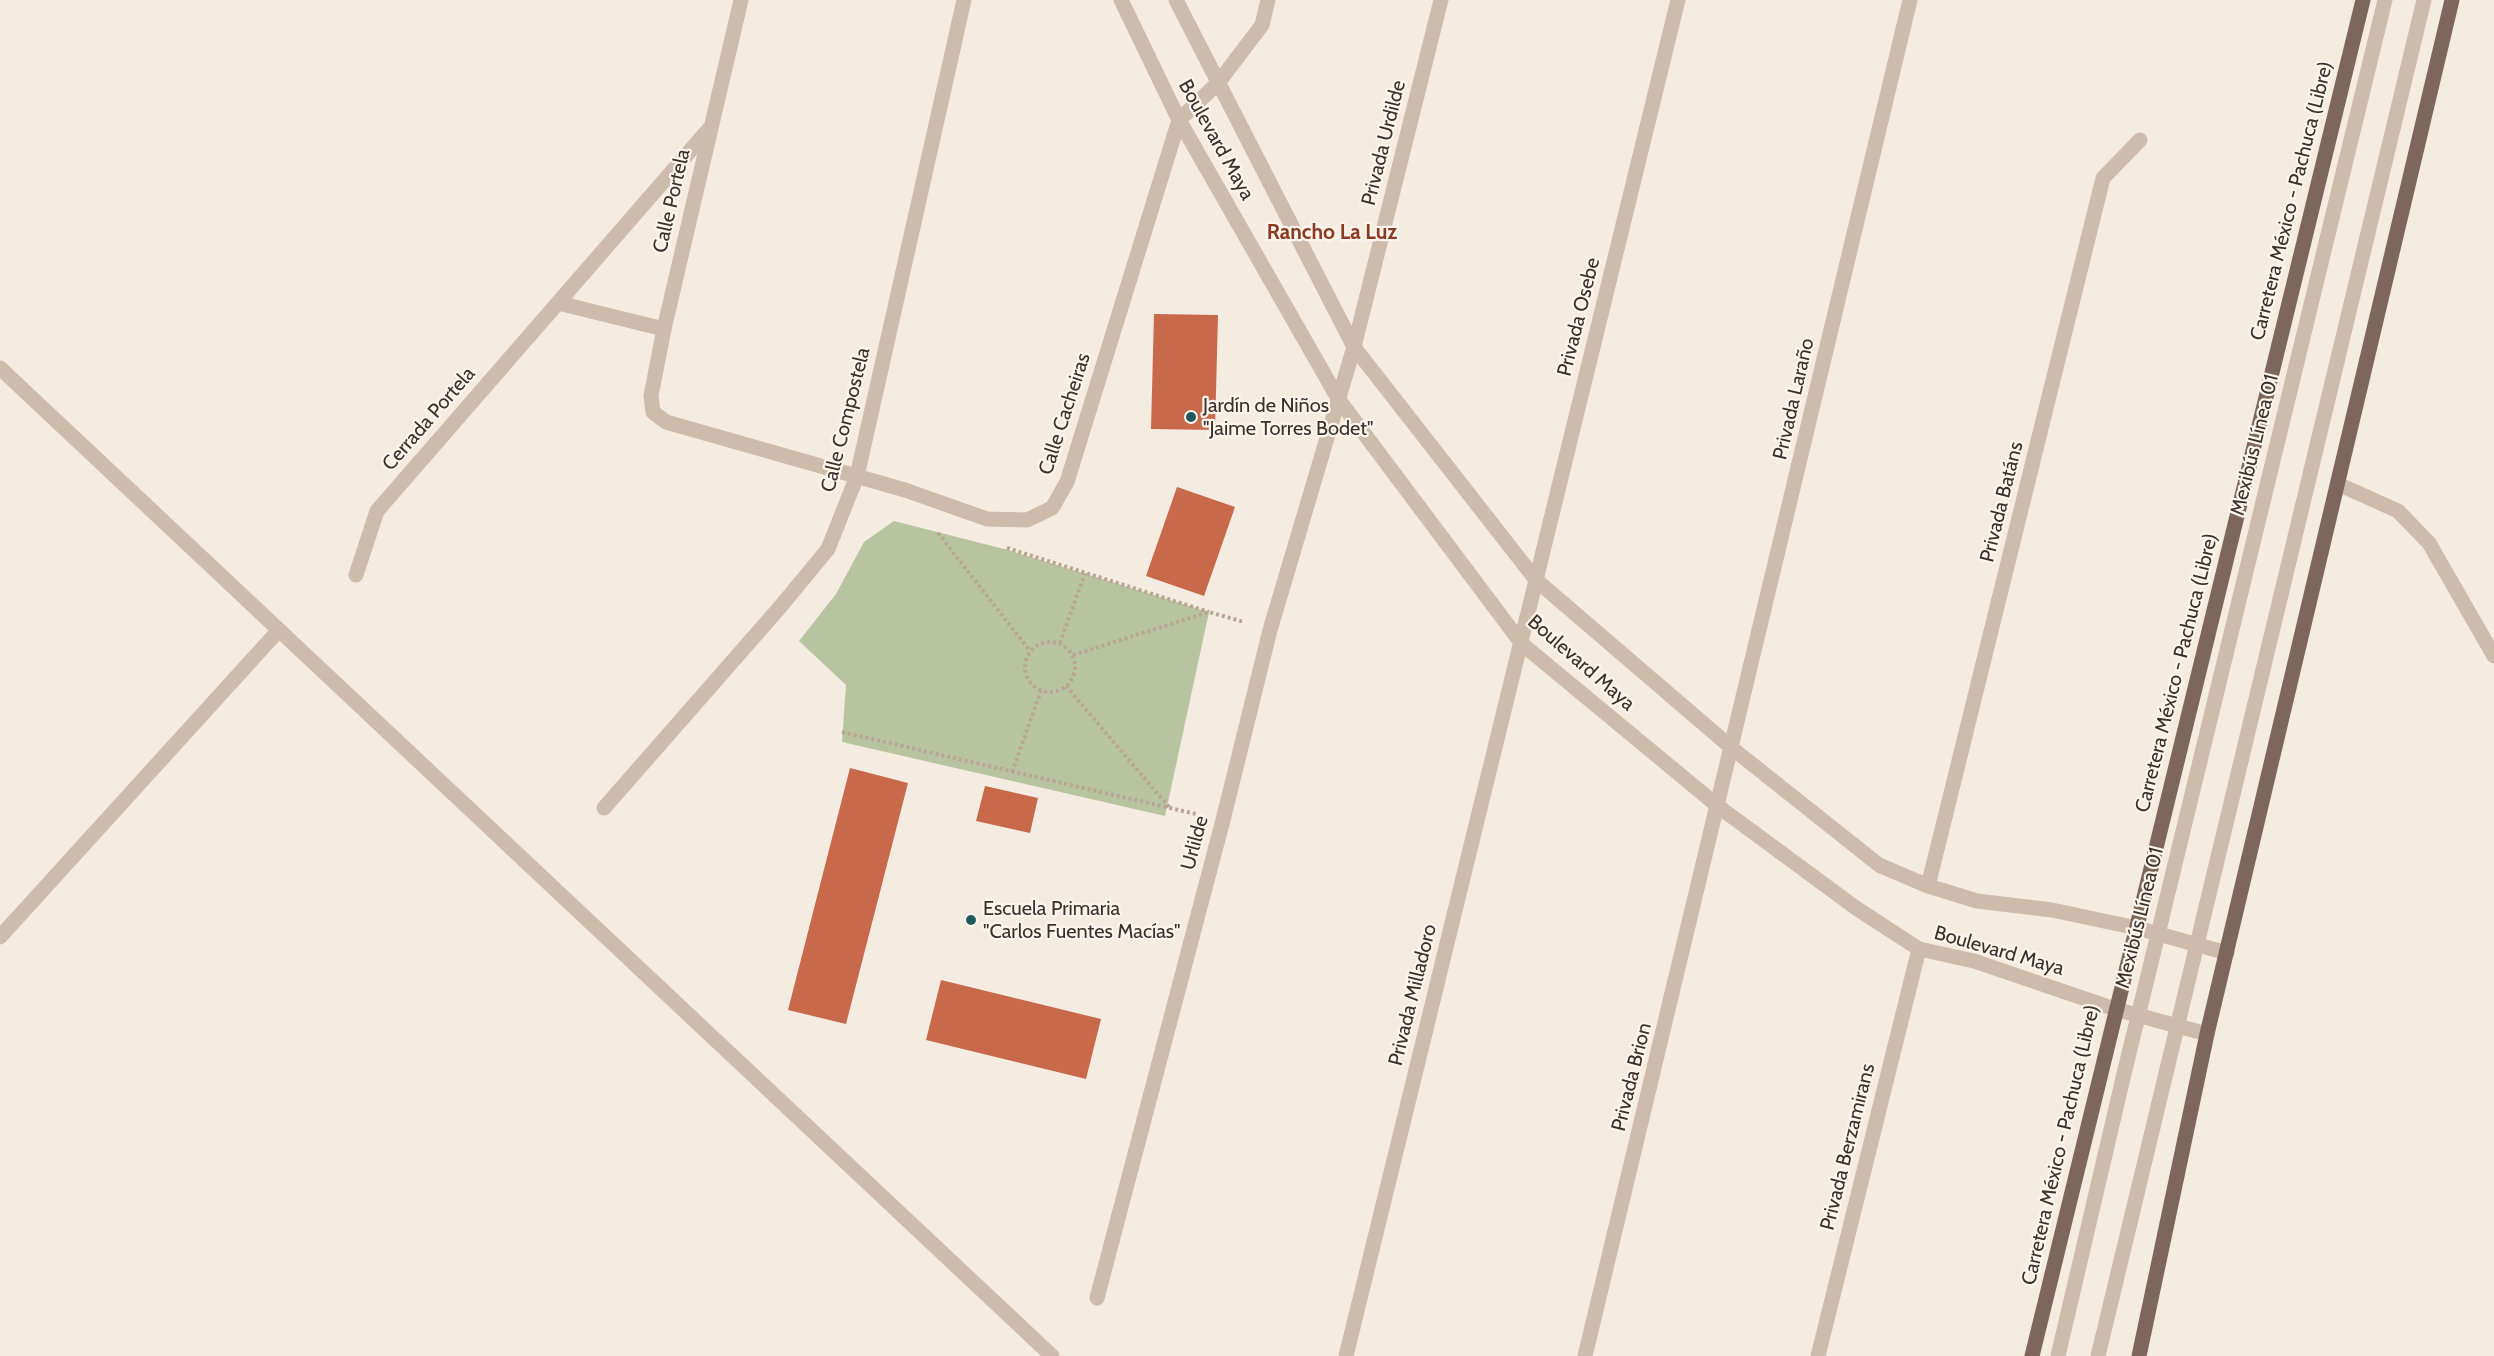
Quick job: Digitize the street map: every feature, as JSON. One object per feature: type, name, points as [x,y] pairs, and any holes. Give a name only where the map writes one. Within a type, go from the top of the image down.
[{"type":"main road","name":"Carretera México - Pachuca (Libre)","points":[[2032,1356],[2363,0]]},
{"type":"main road","points":[[2139,1356],[2207,1034],[2452,0]]},
{"type":"street","name":"Calle Portela","points":[[653,412],[651,396],[664,329],[741,0]]},
{"type":"street","name":"Calle Compostela","points":[[604,808],[828,549],[857,476],[964,0]]},
{"type":"street","name":"Boulevard Maya","points":[[1121,0],[1179,120],[1339,400],[1522,644],[1719,807],[1856,908],[1919,949],[1974,961],[2115,1009],[2207,1034]]},
{"type":"street","name":"Boulevard Maya","points":[[1176,0],[1354,347],[1536,580],[1733,748],[1880,865],[1928,886],[1977,901],[2052,910],[2137,928],[2228,953]]},
{"type":"street","name":"Calle Cacheiras","points":[[653,412],[666,422],[857,476],[987,519],[1027,520],[1052,508],[1067,482],[1179,120],[1218,83],[1262,25],[1268,0]]},
{"type":"street","name":"Privada Urdilde","points":[[1339,400],[1441,0]]},
{"type":"street","name":"Privada Osebe","points":[[1522,644],[1678,0]]},
{"type":"street","name":"Privada Laraño","points":[[1719,807],[1910,0]]},
{"type":"street","name":"Mexibús Línea 01","points":[[2058,1356],[2138,1016],[2385,0]]},
{"type":"street","points":[[2098,1356],[2424,0]]},
{"type":"street","name":"Cerrada Portela","points":[[356,575],[377,511],[711,127]]},
{"type":"street","name":"Privada Batáns","points":[[1928,886],[2103,178],[2140,140]]},
{"type":"street","points":[[558,303],[664,329]]},
{"type":"street","points":[[0,368],[1052,1356]]},
{"type":"street","name":"Urlilde","points":[[1096,1298],[1224,820],[1270,630],[1339,400]]},
{"type":"street","points":[[2338,483],[2398,511],[2429,543],[2494,656]]},
{"type":"street","points":[[0,938],[279,630]]},
{"type":"street","name":"Privada Milladoro","points":[[1346,1356],[1522,644]]},
{"type":"street","name":"Privada Brion","points":[[1585,1356],[1719,807]]},
{"type":"street","name":"Privada Berzamirans","points":[[1818,1356],[1919,949]]},
{"type":"path","points":[[987,519],[1008,549],[1270,630]]},
{"type":"path","points":[[932,525],[1030,651]]},
{"type":"path","points":[[1060,643],[1085,573]]},
{"type":"path","points":[[1073,655],[1209,612]]},
{"type":"path","points":[[1044,642],[1060,643],[1073,655],[1076,671],[1066,687],[1050,692],[1041,691],[1035,687],[1026,674],[1026,657],[1030,651],[1044,642]]},
{"type":"path","points":[[1066,687],[1169,808]]},
{"type":"path","points":[[1012,771],[1041,691]]},
{"type":"path","points":[[842,732],[1224,820]]},
{"type":"green space","points":[[894,521],[1008,550],[1209,612],[1165,816],[842,742],[846,685],[799,641],[836,594],[864,542]]},
{"type":"building","points":[[1154,314],[1218,315],[1215,430],[1151,429]]},
{"type":"building","points":[[1177,487],[1235,507],[1204,596],[1146,576]]},
{"type":"building","points":[[850,768],[908,783],[846,1024],[788,1010]]},
{"type":"building","points":[[985,786],[1038,798],[1030,833],[976,821]]},
{"type":"building","points":[[941,980],[1101,1019],[1086,1079],[926,1040]]},
{"type":"place","name":"Jardín de Niños \"Jaime Torres Bodet\"","points":[[1191,417]]},
{"type":"place","name":"Escuela Primaria \"Carlos Fuentes Macías\"","points":[[971,920]]},
{"type":"district","name":"Rancho La Luz","points":[[1332,233]]}]
